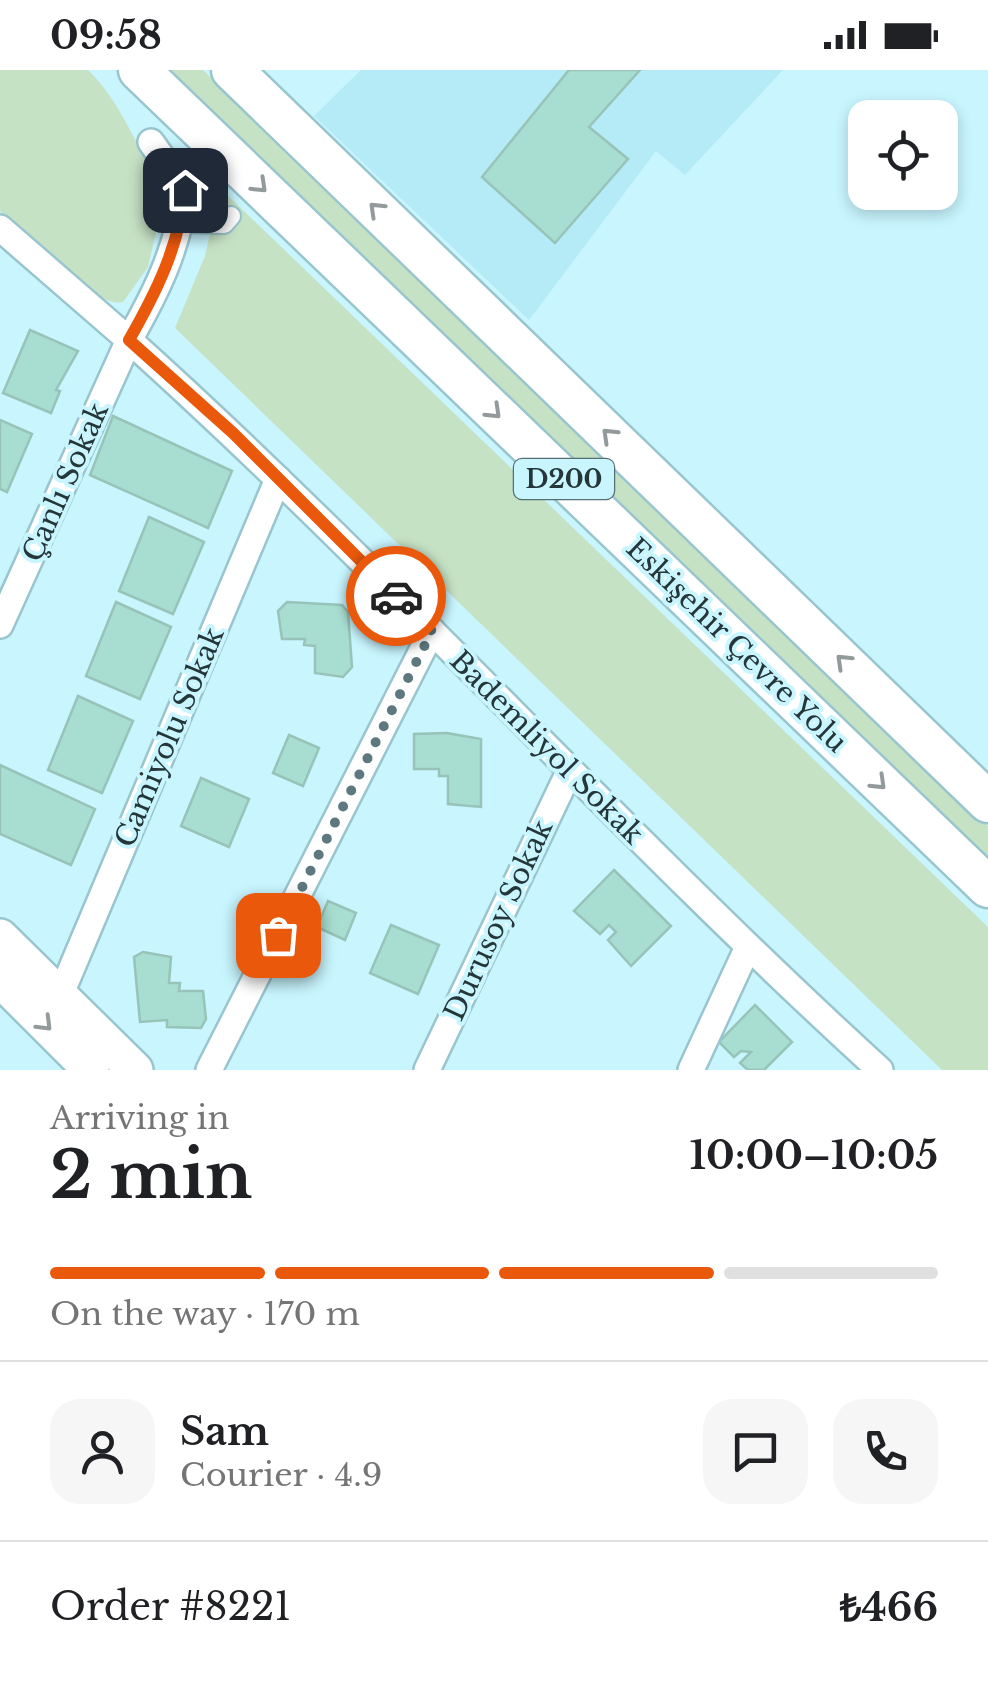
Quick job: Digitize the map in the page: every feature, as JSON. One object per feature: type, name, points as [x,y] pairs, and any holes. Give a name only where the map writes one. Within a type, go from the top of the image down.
[{"type":"highway","name":"Eskişehir Çevre Yolu","points":[[140,70],[988,887]]},
{"type":"highway","name":"D200","points":[[232,70],[988,802]]},
{"type":"main road","points":[[0,937],[135,1070]]},
{"type":"main road","points":[[0,979],[91,1070]]},
{"type":"street","points":[[129,340],[161,284],[182,224],[185,190],[151,142]]},
{"type":"street","points":[[182,224],[224,224],[232,216]]},
{"type":"street","name":"Bademliyol Sokak","points":[[0,228],[129,340],[278,479],[747,949],[880,1070]]},
{"type":"street","name":"Çanlı Sokak","points":[[0,625],[129,340]]},
{"type":"street","name":"Camiyolu Sokak","points":[[60,996],[278,479]]},
{"type":"street","points":[[209,1070],[432,631]]},
{"type":"street","name":"Durusoy Sokak","points":[[427,1070],[570,770]]},
{"type":"street","points":[[690,1070],[747,949]]},
{"type":"shaded area","points":[[361,70],[783,70],[685,175],[656,151],[529,320],[314,116]]},
{"type":"green space","points":[[0,70],[88,70],[121,113],[165,193],[148,267],[123,302],[110,301],[77,282],[0,211]]},
{"type":"green space","points":[[166,70],[203,70],[988,826],[988,860]]},
{"type":"green space","points":[[220,188],[988,927],[988,1070],[942,1070],[175,328],[205,256]]},
{"type":"building","points":[[569,70],[640,70],[589,127],[628,159],[555,243],[482,177]]},
{"type":"building","points":[[30,330],[78,351],[56,390],[60,391],[51,413],[3,393]]},
{"type":"building","points":[[113,416],[232,471],[208,528],[90,475]]},
{"type":"building","points":[[0,420],[32,434],[7,492],[0,489]]},
{"type":"building","points":[[149,517],[204,542],[173,614],[119,591]]},
{"type":"building","points":[[116,602],[171,627],[140,699],[86,676]]},
{"type":"building","points":[[287,602],[342,605],[348,612],[352,667],[343,677],[315,673],[315,646],[304,645],[305,639],[282,639],[278,611]]},
{"type":"building","points":[[78,696],[133,721],[102,793],[48,770]]},
{"type":"building","points":[[447,733],[481,739],[481,807],[448,804],[448,776],[439,776],[439,769],[414,769],[414,734]]},
{"type":"building","points":[[289,735],[319,748],[303,786],[273,773]]},
{"type":"building","points":[[0,765],[95,809],[71,865],[0,834]]},
{"type":"building","points":[[201,778],[249,799],[229,847],[181,826]]},
{"type":"building","points":[[614,870],[671,926],[631,966],[608,940],[616,932],[609,925],[600,934],[574,911]]},
{"type":"building","points":[[328,901],[356,913],[345,940],[317,927]]},
{"type":"building","points":[[391,925],[439,945],[418,994],[370,973]]},
{"type":"building","points":[[143,952],[171,957],[169,983],[180,983],[179,991],[203,991],[206,1019],[201,1028],[167,1027],[167,1020],[140,1022],[134,957]]},
{"type":"building","points":[[755,1005],[792,1042],[764,1070],[748,1070],[740,1063],[751,1052],[741,1051],[734,1057],[719,1042]]},
{"type":"way so far","points":[[278,935],[432,631],[396,596]]},
{"type":"route","points":[[185,190],[182,224],[161,284],[129,340],[233,433],[396,596]]}]
